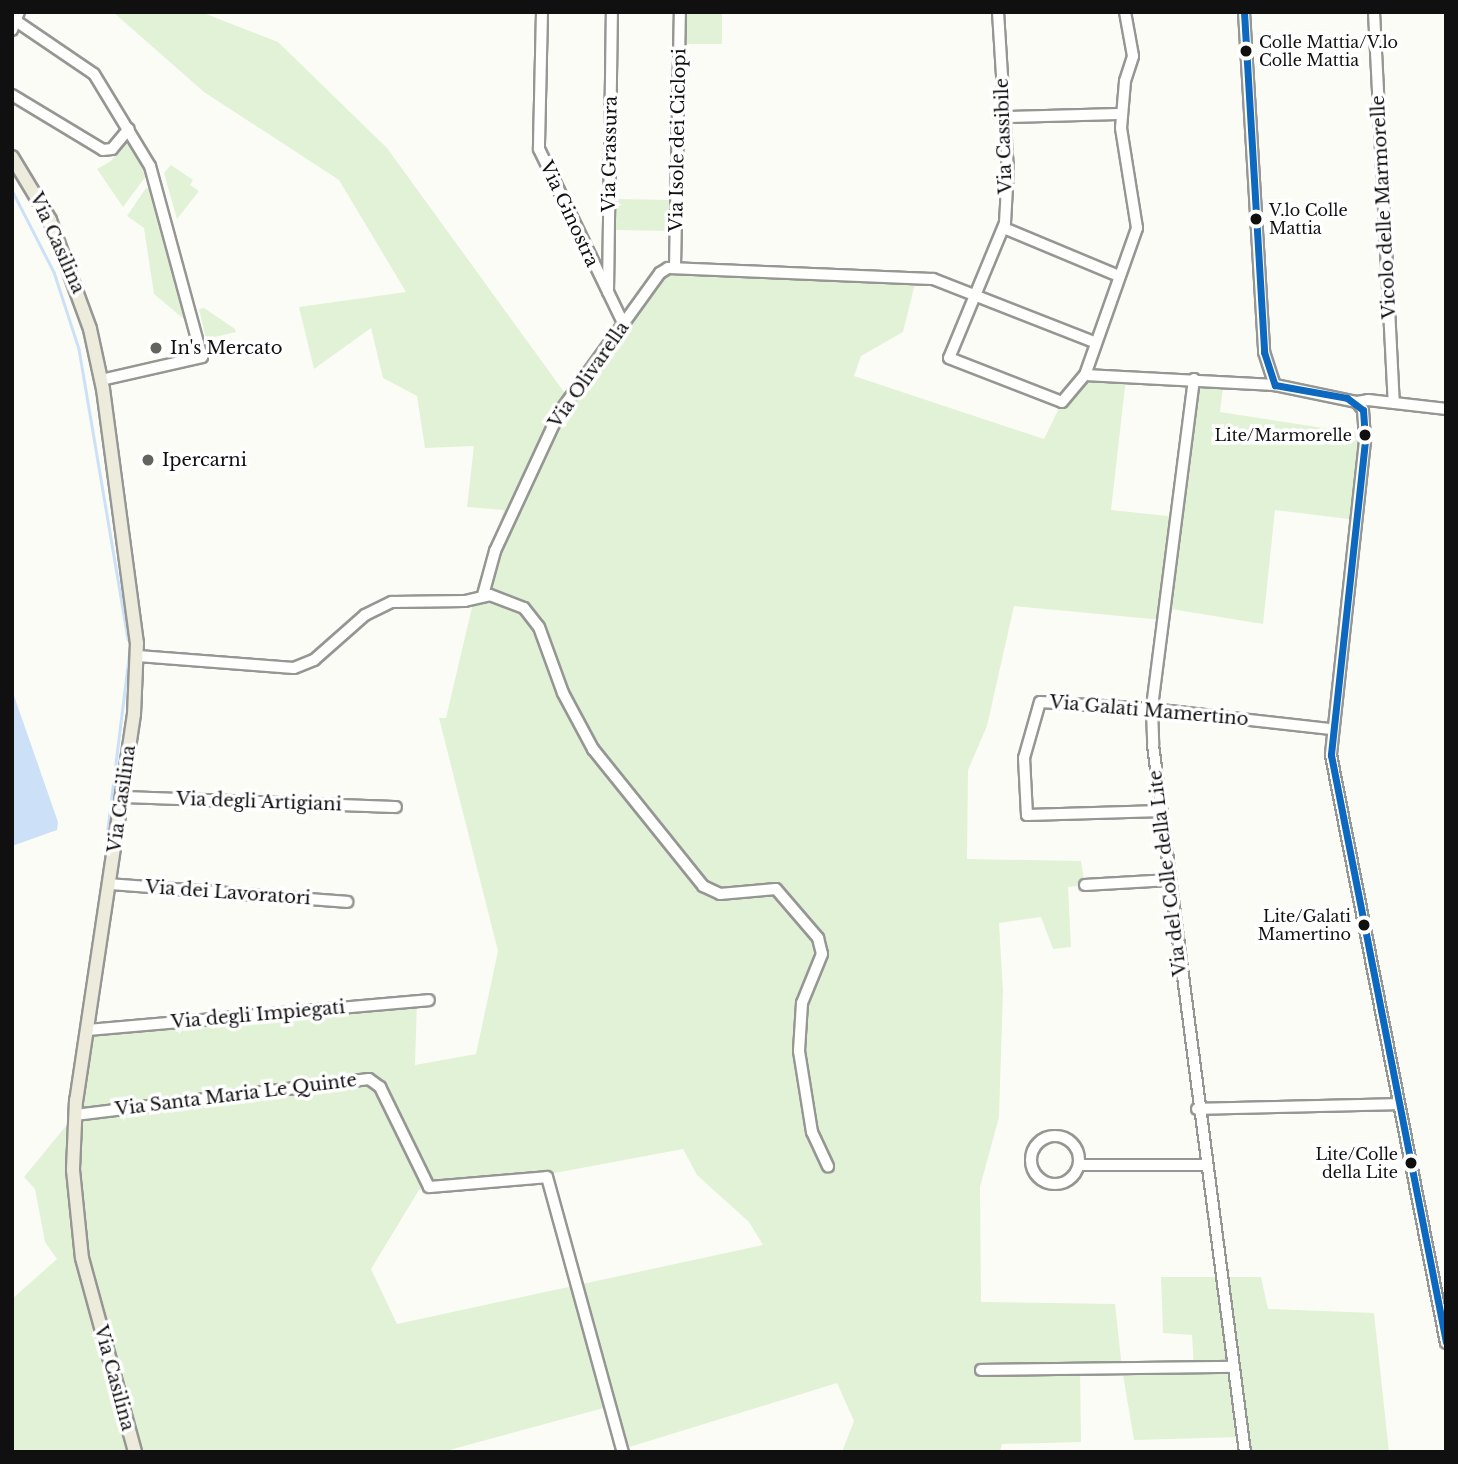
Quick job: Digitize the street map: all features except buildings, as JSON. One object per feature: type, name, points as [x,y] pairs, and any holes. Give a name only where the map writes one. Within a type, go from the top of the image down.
[{"type":"main road","name":"Via Casilina","points":[[12,157],[44,208],[73,276],[101,380],[138,656],[123,797],[75,1115],[73,1195],[78,1237],[135,1452]]},
{"type":"street","name":"Via Ginostra","points":[[542,12],[539,149],[607,296],[624,325]]},
{"type":"street","name":"Via Grassura","points":[[607,296],[612,12]]},
{"type":"street","name":"Via Isole dei Ciclopi","points":[[675,267],[680,12]]},
{"type":"street","name":"Via Cassibile","points":[[998,12],[1008,169],[1004,228],[949,358],[1062,402],[1085,376]]},
{"type":"street","points":[[1125,12],[1133,56],[1122,114],[1137,228],[1094,342],[1085,376],[1275,384],[1357,402],[1394,402],[1446,409]]},
{"type":"street","points":[[1244,12],[1264,352],[1275,384]]},
{"type":"street","name":"Vicolo delle Marmorelle","points":[[1374,12],[1394,402]]},
{"type":"street","points":[[16,21],[88,67],[129,129],[159,184],[202,357],[101,380]]},
{"type":"street","points":[[12,95],[103,150],[114,148],[129,129]]},
{"type":"street","points":[[1005,117],[1122,114]]},
{"type":"street","points":[[1004,228],[1119,275]]},
{"type":"street","points":[[675,267],[933,279],[1094,342]]},
{"type":"street","name":"Via Olivarella","points":[[483,595],[495,551],[542,445],[559,414],[660,273],[675,267]]},
{"type":"street","name":"Via del Colle della Lite","points":[[1194,379],[1152,709],[1169,880],[1197,1109],[1245,1452]]},
{"type":"street","points":[[1357,402],[1363,410],[1365,441],[1331,729],[1340,816],[1446,1343]]},
{"type":"street","points":[[138,656],[294,668],[314,660],[365,615],[385,604],[426,599],[466,601],[483,595],[515,602],[534,618],[565,698],[593,749],[706,888],[720,894],[776,889],[816,936],[822,954],[802,1007],[800,1058],[812,1132],[828,1167]]},
{"type":"street","name":"Via Galati Mamertino","points":[[1162,811],[1027,815],[1024,758],[1040,702],[1152,709],[1331,729]]},
{"type":"street","name":"Via degli Artigiani","points":[[123,797],[396,807]]},
{"type":"street","points":[[1085,885],[1169,880]]},
{"type":"street","name":"Via dei Lavoratori","points":[[110,884],[347,902]]},
{"type":"street","name":"Via degli Impiegati","points":[[87,1030],[429,1000]]},
{"type":"street","name":"Via Santa Maria Le Quinte","points":[[75,1115],[369,1079],[380,1087],[429,1187],[547,1177],[623,1452]]},
{"type":"street","points":[[1197,1109],[1398,1104]]},
{"type":"street","points":[[1060,1136],[1073,1143],[1079,1165],[1072,1178],[1051,1184],[1038,1177],[1031,1157],[1044,1138],[1060,1136]]},
{"type":"street","points":[[1079,1165],[1205,1165]]},
{"type":"street","points":[[981,1370],[1233,1367]]},
{"type":"green space","points":[[113,12],[201,12],[278,42],[387,148],[567,396],[660,273],[675,267],[916,280],[903,332],[861,356],[854,376],[1044,439],[1062,402],[1085,375],[1126,378],[1111,510],[1177,517],[1194,379],[1224,381],[1220,412],[1369,435],[1357,520],[1275,510],[1263,624],[1165,608],[1163,620],[1014,606],[987,726],[968,770],[967,859],[1081,861],[1085,885],[1068,887],[1071,947],[1053,949],[1041,917],[999,923],[1003,992],[999,1117],[980,1187],[981,1302],[1115,1304],[1122,1368],[1194,1367],[1192,1335],[1163,1333],[1161,1277],[1261,1277],[1268,1309],[1374,1313],[1389,1452],[1245,1452],[1243,1437],[1134,1440],[1122,1369],[1080,1369],[1081,1442],[1002,1444],[1000,1452],[842,1452],[854,1421],[837,1383],[623,1449],[611,1406],[442,1452],[12,1452],[12,1299],[57,1259],[45,1242],[35,1189],[24,1177],[75,1115],[94,1031],[417,1002],[415,1065],[476,1054],[498,951],[439,718],[446,718],[477,586],[504,510],[467,507],[474,446],[425,448],[417,396],[383,378],[371,328],[314,369],[299,307],[406,292],[339,180],[204,92]],"holes":[[[683,1149],[697,1175],[749,1222],[763,1245],[397,1324],[371,1269],[419,1190],[544,1175]]]},
{"type":"green space","points":[[685,12],[722,12],[722,44],[685,44]]},
{"type":"green space","points":[[126,140],[146,176],[123,207],[97,169],[111,161]]},
{"type":"green space","points":[[171,165],[193,180],[190,185],[199,191],[177,219],[164,173]]},
{"type":"green space","points":[[146,188],[151,189],[156,201],[185,320],[154,294],[144,228],[127,216]]},
{"type":"green space","points":[[614,199],[674,200],[673,231],[613,230]]},
{"type":"green space","points":[[204,308],[236,332],[206,339],[199,309]]},
{"type":"water","points":[[12,690],[58,822],[57,830],[12,846]]},
{"type":"waterway","points":[[12,190],[54,272],[79,349],[128,639]]},
{"type":"waterway","points":[[106,841],[129,655]]},
{"type":"transit line","points":[[1244,12],[1264,352],[1275,385]]},
{"type":"transit line","points":[[1275,385],[1347,398],[1363,410],[1365,441],[1331,755],[1446,1342]]},
{"type":"place","name":"Colle Mattia/V.lo Colle Mattia","points":[[1246,51]]},
{"type":"place","name":"V.lo Colle Mattia","points":[[1256,219]]},
{"type":"place","name":"In's Mercato","points":[[156,348]]},
{"type":"place","name":"Lite/Marmorelle","points":[[1365,435]]},
{"type":"place","name":"Ipercarni","points":[[148,460]]},
{"type":"place","name":"Lite/Galati Mamertino","points":[[1364,925]]},
{"type":"place","name":"Lite/Colle della Lite","points":[[1411,1163]]}]
